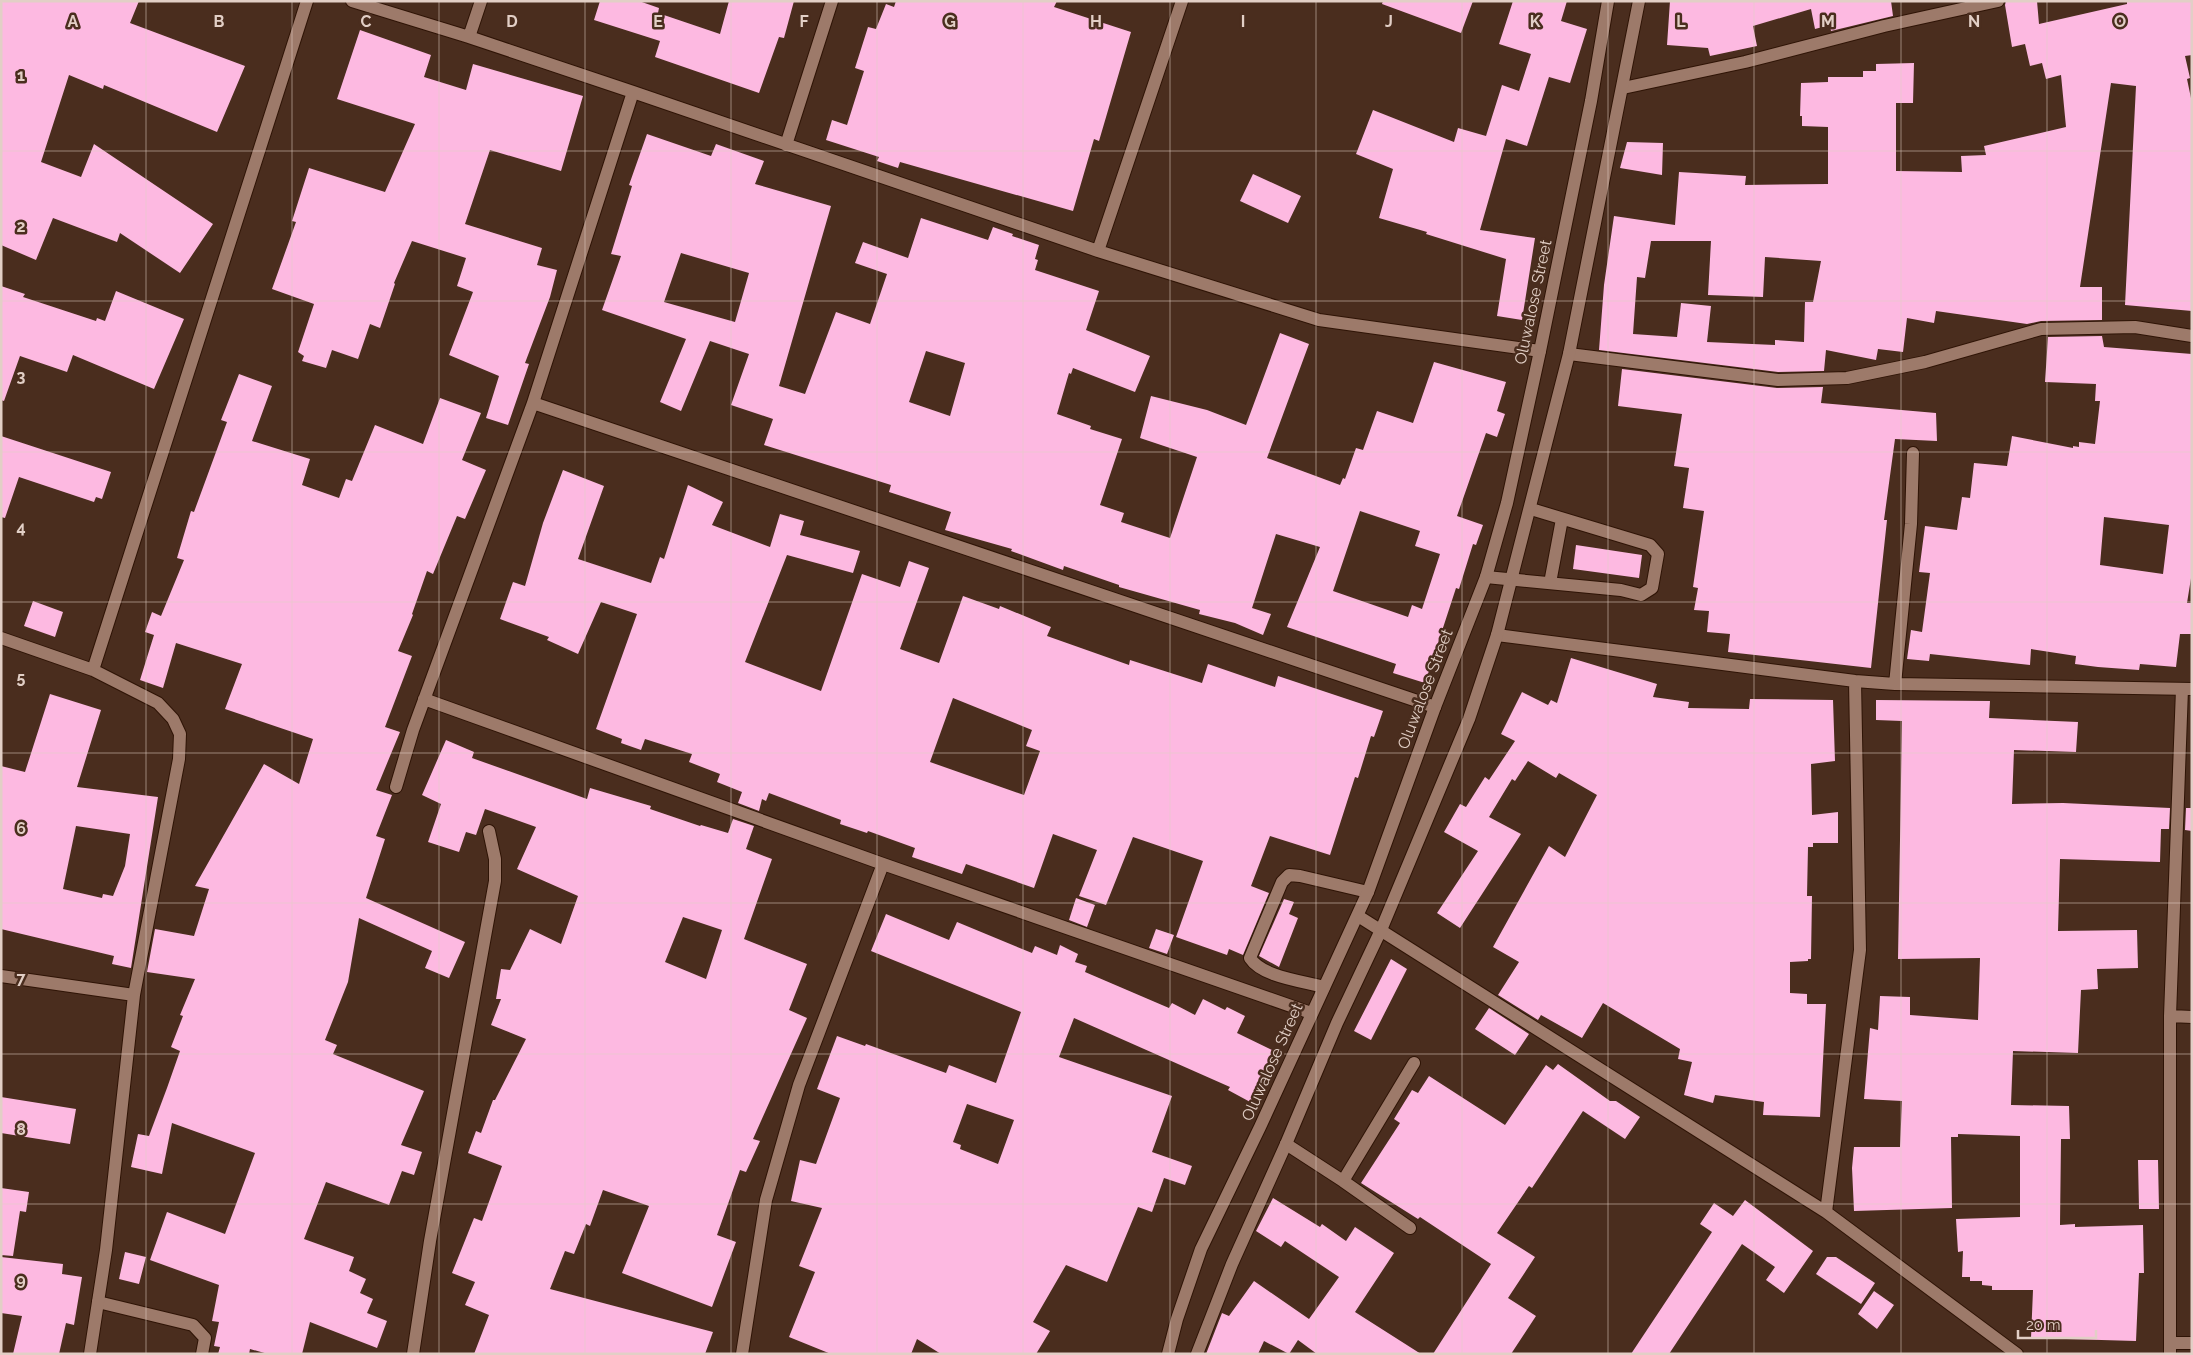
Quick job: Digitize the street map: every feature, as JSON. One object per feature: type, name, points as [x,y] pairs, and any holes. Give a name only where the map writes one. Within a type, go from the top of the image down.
[{"type":"street","points":[[93,670],[308,1]]},
{"type":"street","points":[[352,1],[469,37],[633,92],[1098,252],[1319,320],[1540,351]]},
{"type":"street","points":[[469,37],[481,1]]},
{"type":"street","points":[[786,145],[832,1]]},
{"type":"street","points":[[1098,252],[1182,1]]},
{"type":"street","name":"Oluwalose Street","points":[[1168,1354],[1177,1319],[1201,1249],[1260,1127],[1368,892],[1435,707],[1486,577],[1507,502],[1540,351],[1591,101],[1608,1]]},
{"type":"street","points":[[1197,1354],[1232,1264],[1286,1144],[1337,1023],[1381,930],[1468,719],[1497,634],[1569,354],[1639,1]]},
{"type":"street","points":[[1623,88],[1745,62],[1884,26],[1998,1]]},
{"type":"street","points":[[396,787],[405,753],[424,699],[533,403],[633,92]]},
{"type":"street","points":[[1569,354],[1778,380],[1847,378],[1925,362],[2041,329],[2135,327],[2192,336]]},
{"type":"street","points":[[533,403],[1435,707]]},
{"type":"street","points":[[1895,684],[1911,524],[1913,453]]},
{"type":"street","points":[[1486,577],[1621,590],[1641,595],[1652,588],[1658,554],[1650,545],[1530,509]]},
{"type":"street","points":[[1550,583],[1562,518]]},
{"type":"street","points":[[1497,634],[1855,681],[1895,684],[2187,689],[2170,1016],[2170,1348],[2192,1343]]},
{"type":"street","points":[[1,638],[93,670],[158,703],[173,719],[180,734],[179,759],[134,995],[98,1302],[90,1354]]},
{"type":"street","points":[[1826,1212],[1860,950],[1855,681]]},
{"type":"street","points":[[424,699],[883,864],[1311,1013]]},
{"type":"street","points":[[413,1354],[430,1241],[495,880],[495,859],[489,831]]},
{"type":"street","points":[[742,1354],[766,1200],[799,1085],[883,864]]},
{"type":"street","points":[[1324,987],[1267,972],[1255,966],[1250,958],[1282,882],[1290,875],[1300,876],[1368,892]]},
{"type":"street","points":[[1358,916],[1826,1212],[2017,1354]]},
{"type":"street","points":[[1,976],[134,995]]},
{"type":"street","points":[[2170,1016],[2192,1017]]},
{"type":"street","points":[[1343,1181],[1414,1063]]},
{"type":"street","points":[[1286,1144],[1410,1228]]},
{"type":"street","points":[[98,1302],[193,1326],[205,1338],[202,1354]]},
{"type":"building","points":[[1,1],[139,1],[130,23],[245,66],[217,132],[104,85],[103,89],[69,75],[41,162],[81,177],[94,144],[213,224],[180,273],[120,233],[117,242],[53,218],[36,260],[1,245]]},
{"type":"building","points":[[600,1],[639,1],[659,8],[658,13],[720,34],[729,1],[794,1],[784,38],[779,37],[759,93],[655,57],[660,41],[594,20]]},
{"type":"building","points":[[896,1],[1057,1],[1054,7],[1131,32],[1099,141],[1094,139],[1073,211],[900,162],[898,168],[877,161],[879,157],[826,140],[832,120],[847,125],[864,71],[855,68],[868,27],[876,29],[886,4],[894,7]]},
{"type":"building","points":[[1383,1],[1473,1],[1461,33],[1382,4]]},
{"type":"building","points":[[1513,1],[1567,1],[1561,21],[1587,29],[1570,83],[1549,77],[1527,146],[1506,139],[1480,230],[1535,238],[1522,320],[1497,316],[1506,259],[1379,218],[1393,169],[1356,154],[1373,110],[1454,142],[1458,128],[1486,136],[1502,85],[1519,91],[1531,54],[1499,44]]},
{"type":"building","points":[[1670,1],[1891,1],[1893,16],[1831,31],[1830,25],[1815,29],[1811,9],[1753,26],[1757,46],[1710,56],[1708,48],[1667,45]]},
{"type":"building","points":[[2006,1],[2037,1],[2039,24],[2127,4],[2127,1],[2192,1],[2192,55],[2185,56],[2190,78],[2187,79],[2192,103],[2192,311],[2125,305],[2136,86],[2111,83],[2080,287],[2102,287],[2102,320],[2041,321],[2027,324],[1936,311],[1934,323],[1907,318],[1903,352],[1878,349],[1876,360],[1826,350],[1824,371],[1778,372],[1599,350],[1604,285],[1614,216],[1675,225],[1679,172],[1746,176],[1745,185],[1828,184],[1828,127],[1802,126],[1802,116],[1800,116],[1801,83],[1828,82],[1828,77],[1863,77],[1863,71],[1876,71],[1876,64],[1914,63],[1913,103],[1896,103],[1896,171],[1962,172],[1961,156],[1986,155],[1984,146],[2066,127],[2061,75],[2046,79],[2042,63],[2030,66],[2025,44],[2012,47],[2005,5]],"holes":[[[1651,241],[1711,241],[1708,295],[1763,297],[1765,257],[1821,261],[1813,302],[1805,302],[1804,342],[1775,340],[1775,345],[1707,342],[1711,306],[1681,303],[1677,337],[1633,334],[1637,277],[1645,278]]]},
{"type":"building","points":[[360,30],[431,55],[424,77],[466,90],[473,64],[583,96],[561,171],[490,150],[465,224],[542,248],[537,265],[557,270],[550,297],[525,363],[529,364],[508,425],[486,418],[499,376],[449,355],[473,292],[457,286],[466,258],[412,241],[394,283],[380,328],[370,324],[358,359],[332,350],[326,368],[302,361],[304,356],[298,352],[314,304],[272,289],[296,222],[292,221],[309,168],[385,192],[415,124],[337,99]]},
{"type":"building","points":[[647,134],[711,156],[716,144],[764,161],[755,184],[831,206],[779,386],[805,394],[836,312],[870,324],[887,274],[855,263],[863,242],[908,258],[921,218],[988,240],[993,227],[1039,245],[1035,259],[1038,260],[1035,270],[1099,291],[1086,330],[1150,356],[1135,392],[1073,368],[1071,374],[1069,373],[1057,414],[1091,426],[1090,429],[1122,439],[1100,505],[1124,513],[1121,522],[1170,538],[1197,457],[1140,438],[1151,396],[1207,410],[1246,425],[1280,333],[1309,344],[1267,458],[1340,485],[1343,478],[1345,479],[1356,448],[1363,450],[1377,411],[1413,423],[1434,362],[1506,382],[1497,411],[1505,414],[1497,437],[1486,433],[1457,516],[1483,525],[1476,545],[1473,544],[1459,589],[1456,588],[1425,683],[1393,673],[1396,664],[1287,627],[1320,547],[1276,534],[1252,608],[1271,614],[1263,635],[1235,623],[1199,614],[1200,610],[1119,587],[1119,585],[1064,566],[1063,570],[1011,551],[1012,549],[945,530],[951,512],[889,492],[891,485],[764,445],[773,419],[731,405],[749,354],[710,341],[681,411],[660,402],[686,339],[602,310],[621,256],[611,254],[632,186],[629,185]],"holes":[[[681,253],[749,273],[735,322],[664,302]],[[926,351],[965,363],[950,416],[909,402]],[[1360,511],[1420,531],[1415,546],[1440,554],[1422,609],[1412,605],[1408,617],[1333,591]]]},
{"type":"building","points":[[1627,142],[1663,143],[1662,175],[1620,168]]},
{"type":"building","points":[[1253,174],[1301,196],[1288,223],[1240,201]]},
{"type":"building","points":[[1,286],[25,294],[23,297],[96,321],[97,318],[105,321],[116,291],[184,319],[154,389],[73,355],[67,372],[20,356],[4,401],[1,400]]},
{"type":"building","points":[[2102,336],[2104,347],[2192,354],[2192,572],[2187,603],[2192,603],[2192,634],[2180,634],[2176,667],[2140,664],[2139,670],[2098,667],[2075,664],[2076,656],[2031,649],[2030,665],[1930,654],[1929,661],[1907,659],[1911,630],[1922,632],[1930,573],[1919,572],[1925,526],[1957,530],[1962,497],[1970,498],[1974,463],[2007,466],[2012,436],[2073,448],[2073,446],[2079,447],[2079,442],[2095,444],[2100,401],[2095,401],[2096,384],[2045,382],[2048,337]],"holes":[[[2104,517],[2169,525],[2163,574],[2100,565]]]},
{"type":"building","points":[[1622,369],[1777,388],[1823,387],[1821,403],[1936,413],[1937,441],[1895,439],[1884,520],[1887,520],[1871,668],[1728,652],[1730,634],[1707,632],[1709,611],[1694,610],[1698,588],[1693,587],[1704,511],[1683,508],[1689,468],[1674,466],[1682,414],[1618,406]]},
{"type":"building","points":[[239,374],[272,386],[252,441],[310,459],[302,485],[339,498],[346,479],[352,481],[375,425],[423,444],[440,398],[481,413],[462,460],[486,470],[465,519],[457,516],[433,574],[427,571],[413,615],[398,651],[412,656],[385,727],[400,732],[376,790],[392,795],[376,836],[385,839],[366,898],[465,942],[449,978],[425,968],[432,951],[359,918],[348,982],[325,1040],[337,1045],[333,1054],[424,1091],[401,1145],[422,1152],[414,1175],[402,1171],[389,1205],[326,1182],[304,1239],[354,1257],[349,1271],[366,1279],[360,1293],[373,1299],[367,1313],[387,1321],[377,1348],[310,1322],[302,1354],[268,1354],[250,1349],[249,1354],[218,1354],[220,1347],[214,1346],[219,1322],[212,1321],[219,1285],[150,1260],[167,1212],[225,1234],[255,1153],[172,1123],[162,1174],[131,1167],[138,1134],[149,1136],[180,1051],[171,1047],[183,1016],[180,1015],[195,979],[147,972],[155,929],[194,936],[209,889],[195,886],[264,764],[299,784],[313,739],[225,709],[242,664],[176,643],[163,688],[140,680],[154,635],[145,632],[152,612],[161,616],[184,560],[177,558],[191,511],[194,512],[227,422],[221,420]]},
{"type":"building","points":[[1,436],[111,472],[102,499],[96,497],[94,502],[19,477],[5,518],[1,517]]},
{"type":"building","points":[[563,470],[604,486],[578,559],[651,583],[660,557],[664,559],[688,485],[723,502],[712,525],[770,547],[780,514],[804,521],[800,535],[860,551],[853,573],[787,555],[745,662],[821,691],[862,574],[900,587],[909,561],[929,568],[900,649],[939,663],[963,596],[999,609],[1000,606],[1051,627],[1047,636],[1129,665],[1130,660],[1202,683],[1208,664],[1275,687],[1278,676],[1383,711],[1374,737],[1371,736],[1358,778],[1355,777],[1330,855],[1270,836],[1251,886],[1269,893],[1243,955],[1229,949],[1227,955],[1176,937],[1203,861],[1133,837],[1106,905],[1079,896],[1097,850],[1053,834],[1034,888],[966,864],[962,874],[912,857],[915,848],[868,831],[867,833],[840,824],[841,820],[769,793],[766,801],[762,799],[759,811],[738,803],[742,792],[717,782],[720,774],[689,762],[692,754],[645,739],[641,750],[621,743],[622,739],[596,729],[637,614],[601,602],[578,654],[547,640],[549,637],[500,619],[513,582],[525,586],[543,523]],"holes":[[[953,698],[1032,730],[1026,746],[1040,751],[1024,795],[930,762]]]},
{"type":"building","points":[[1576,545],[1642,555],[1639,578],[1573,569]]},
{"type":"building","points":[[33,601],[63,612],[55,637],[24,626]]},
{"type":"building","points":[[1571,658],[1657,684],[1653,697],[1689,702],[1688,708],[1749,709],[1750,699],[1833,700],[1835,761],[1811,764],[1812,815],[1838,812],[1838,843],[1813,843],[1813,847],[1808,847],[1807,896],[1812,896],[1811,959],[1808,959],[1808,961],[1790,962],[1790,993],[1807,994],[1807,1004],[1826,1004],[1820,1117],[1763,1115],[1764,1102],[1715,1095],[1713,1103],[1684,1095],[1692,1062],[1678,1059],[1680,1049],[1603,1003],[1582,1038],[1541,1015],[1538,1020],[1498,995],[1519,962],[1493,947],[1549,846],[1565,857],[1597,795],[1559,773],[1556,778],[1528,761],[1515,781],[1512,779],[1489,817],[1521,834],[1460,928],[1437,913],[1478,851],[1444,832],[1460,804],[1466,807],[1485,777],[1489,780],[1515,741],[1501,734],[1522,692],[1548,705],[1551,700],[1557,703]]},
{"type":"building","points":[[50,694],[101,710],[77,787],[158,797],[131,968],[112,964],[114,956],[1,929],[1,766],[25,772]],"holes":[[[76,826],[130,834],[125,866],[113,896],[103,894],[102,898],[63,889]]]},
{"type":"building","points":[[1876,700],[1990,701],[1989,718],[2078,722],[2076,752],[2014,750],[2012,804],[2063,803],[2170,808],[2169,829],[2161,829],[2160,862],[2060,859],[2058,931],[2137,930],[2138,968],[2097,969],[2098,989],[2081,990],[2078,1053],[2013,1051],[2011,1105],[2069,1106],[2070,1139],[2061,1139],[2060,1225],[2075,1224],[2075,1227],[2143,1225],[2144,1273],[2139,1273],[2136,1341],[2031,1338],[2033,1290],[1992,1290],[1992,1286],[1982,1285],[1982,1281],[1970,1281],[1970,1277],[1962,1277],[1963,1251],[1958,1252],[1956,1219],[2020,1217],[2020,1136],[1958,1134],[1958,1137],[1951,1137],[1952,1208],[1854,1211],[1852,1168],[1854,1147],[1900,1147],[1902,1101],[1864,1099],[1870,1028],[1878,1030],[1880,996],[1910,997],[1910,1015],[1978,1020],[1980,958],[1898,959],[1902,721],[1876,720]]},
{"type":"building","points":[[446,740],[474,752],[472,758],[587,799],[590,788],[651,806],[650,809],[700,826],[728,833],[733,819],[754,826],[746,849],[772,859],[744,939],[807,964],[789,1010],[807,1018],[753,1139],[760,1141],[746,1172],[740,1170],[717,1235],[736,1242],[712,1307],[622,1273],[649,1206],[603,1190],[590,1226],[586,1224],[574,1254],[565,1251],[550,1289],[713,1332],[705,1354],[474,1354],[489,1315],[465,1305],[475,1282],[452,1273],[474,1218],[482,1221],[502,1166],[468,1153],[476,1131],[481,1133],[493,1100],[495,1100],[526,1039],[491,1025],[501,999],[496,999],[501,969],[510,970],[530,929],[561,944],[578,896],[517,869],[536,827],[485,809],[476,835],[466,832],[459,852],[428,842],[441,804],[422,795]],"holes":[[[683,917],[722,930],[706,979],[665,962]]]},
{"type":"building","points":[[2186,808],[2192,808],[2192,831],[2185,830]]},
{"type":"building","points":[[1076,898],[1095,905],[1087,927],[1069,920]]},
{"type":"building","points":[[1284,899],[1294,902],[1289,914],[1298,918],[1279,967],[1259,956]]},
{"type":"building","points":[[886,914],[949,940],[957,922],[1032,953],[1035,946],[1057,955],[1060,945],[1078,954],[1075,962],[1087,966],[1085,972],[1169,1008],[1172,1003],[1195,1015],[1203,999],[1225,1010],[1227,1007],[1245,1016],[1237,1033],[1278,1053],[1252,1103],[1228,1090],[1230,1087],[1074,1018],[1059,1057],[1172,1096],[1152,1152],[1192,1166],[1185,1185],[1164,1178],[1152,1212],[1138,1207],[1107,1282],[1066,1265],[1033,1322],[1050,1331],[1036,1354],[941,1354],[917,1339],[911,1354],[831,1354],[789,1337],[815,1272],[799,1266],[822,1208],[791,1201],[800,1160],[816,1164],[840,1098],[817,1089],[837,1036],[865,1046],[866,1044],[946,1073],[949,1065],[996,1083],[1021,1012],[871,951]],"holes":[[[967,1104],[1014,1120],[998,1164],[960,1149],[961,1145],[953,1142]]]},
{"type":"building","points":[[1156,929],[1174,935],[1167,954],[1149,948]]},
{"type":"building","points":[[1391,959],[1407,969],[1371,1040],[1354,1031]]},
{"type":"building","points":[[1489,1008],[1529,1034],[1515,1055],[1475,1029]]},
{"type":"building","points":[[1558,1064],[1610,1101],[1616,1101],[1640,1117],[1625,1139],[1583,1111],[1532,1188],[1529,1186],[1497,1233],[1535,1257],[1508,1298],[1536,1316],[1511,1354],[1433,1354],[1491,1264],[1420,1217],[1418,1219],[1361,1183],[1400,1123],[1394,1119],[1412,1090],[1418,1093],[1429,1076],[1505,1125],[1546,1065],[1553,1070]]},
{"type":"building","points":[[1,1097],[76,1109],[70,1144],[1,1133]]},
{"type":"building","points":[[2138,1160],[2158,1160],[2159,1209],[2139,1209]]},
{"type":"building","points":[[1,1188],[29,1192],[26,1212],[20,1211],[13,1256],[1,1255]]},
{"type":"building","points":[[1273,1198],[1320,1227],[1322,1224],[1346,1241],[1355,1227],[1394,1253],[1355,1312],[1421,1354],[1317,1354],[1298,1340],[1289,1354],[1264,1341],[1258,1354],[1206,1354],[1222,1313],[1229,1316],[1254,1281],[1309,1319],[1339,1277],[1285,1241],[1281,1247],[1256,1231]]},
{"type":"building","points":[[1745,1200],[1813,1251],[1784,1293],[1766,1280],[1775,1267],[1742,1244],[1669,1354],[1631,1354],[1712,1232],[1700,1224],[1714,1203],[1733,1216]]},
{"type":"building","points":[[125,1252],[146,1257],[139,1284],[119,1279]]},
{"type":"building","points":[[1,1257],[63,1264],[62,1274],[82,1277],[74,1325],[66,1323],[59,1354],[13,1354],[22,1316],[1,1313]]},
{"type":"building","points":[[1827,1257],[1836,1257],[1875,1283],[1861,1304],[1816,1274]]},
{"type":"building","points":[[1874,1291],[1894,1305],[1877,1329],[1858,1314]]}]
